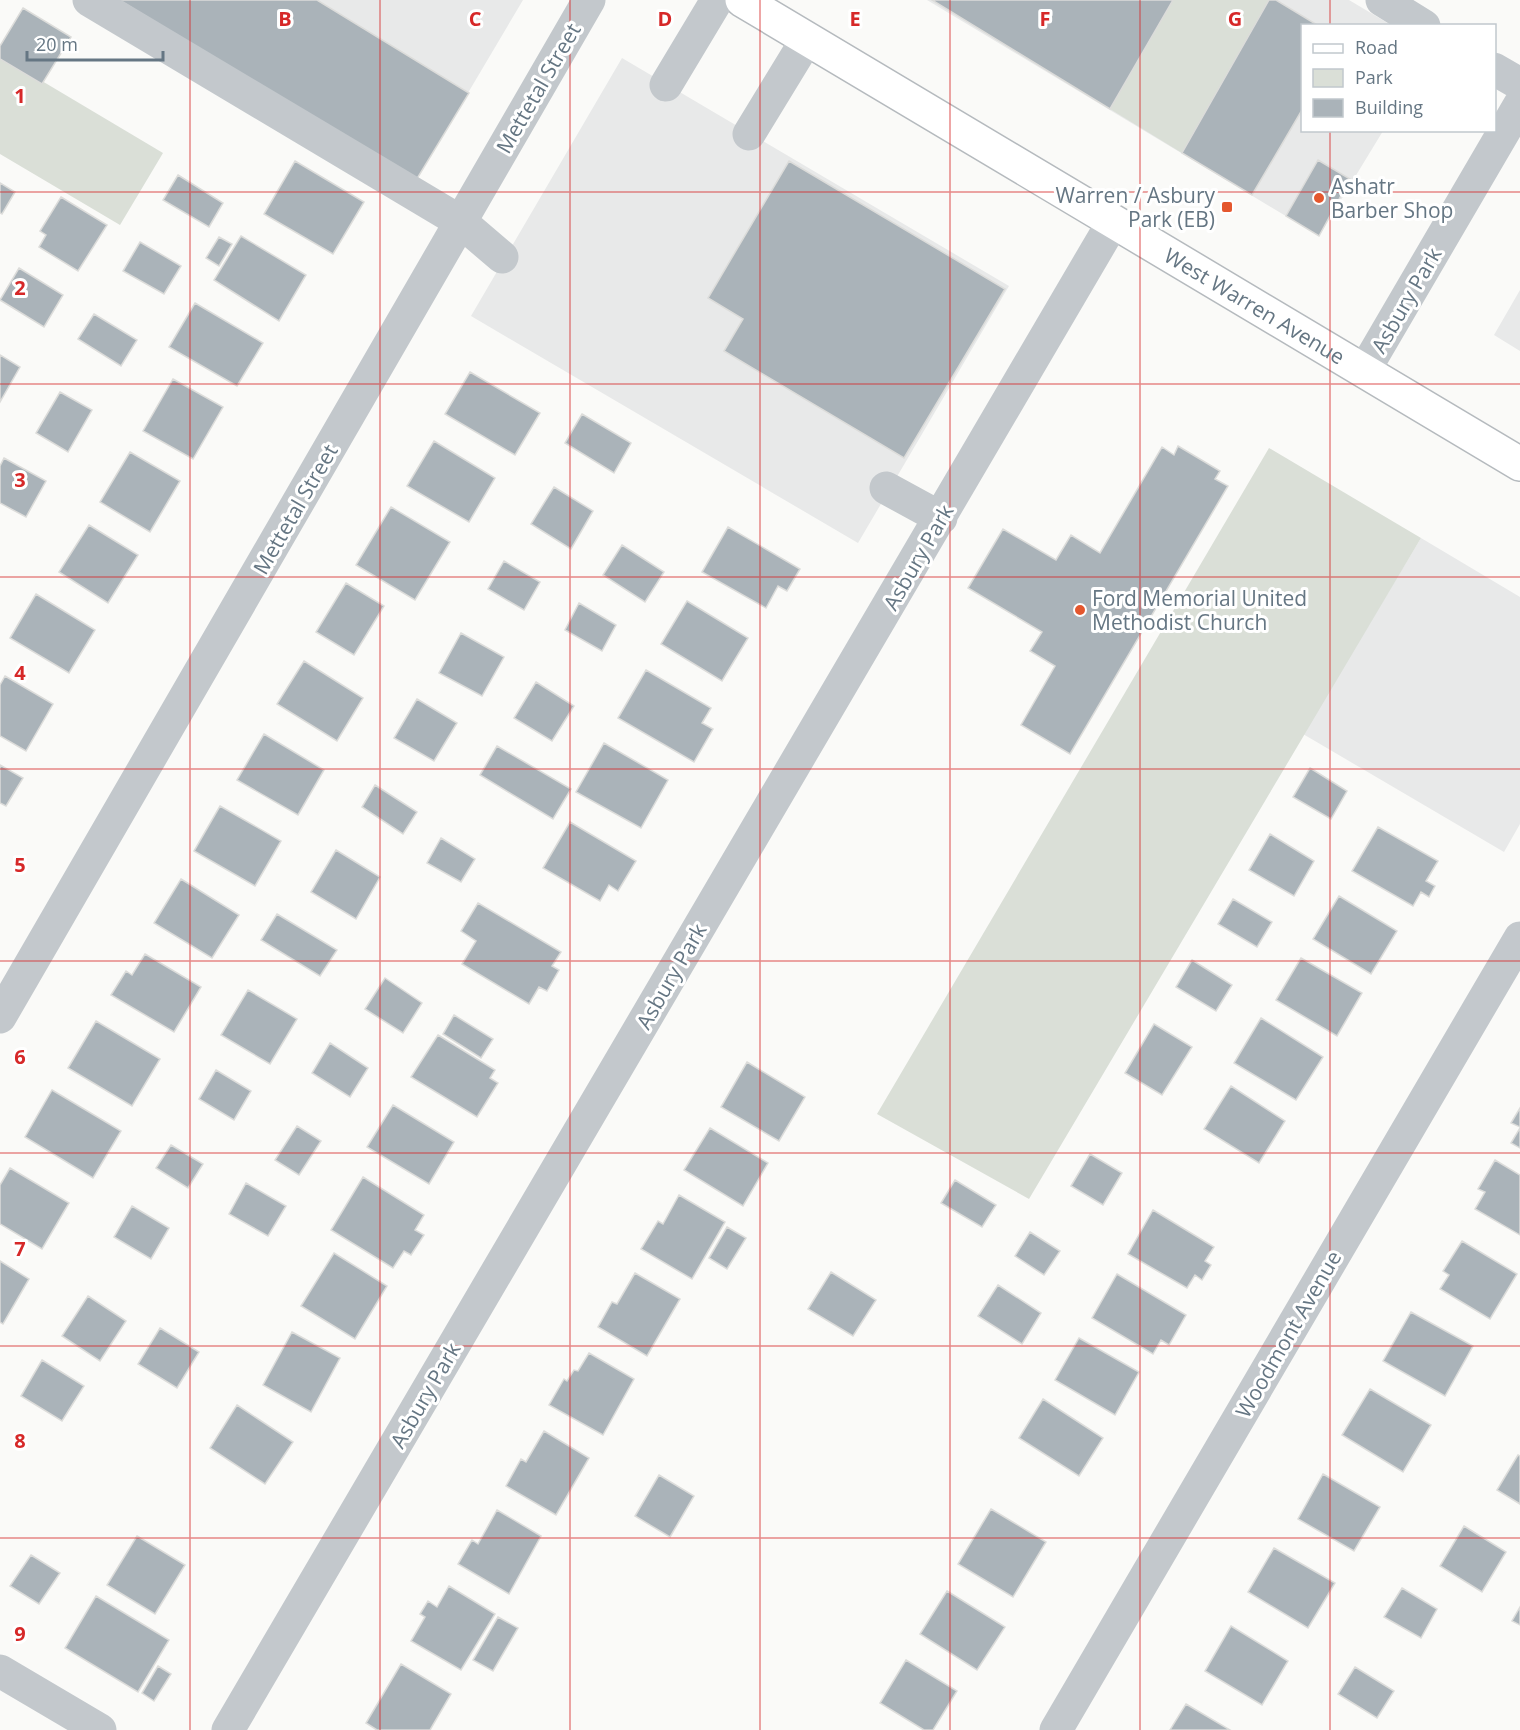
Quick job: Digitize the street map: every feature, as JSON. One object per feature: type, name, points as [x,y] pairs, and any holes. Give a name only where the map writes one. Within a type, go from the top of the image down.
[{"type":"main road","name":"West Warren Avenue","points":[[742,0],[1520,464]]},
{"type":"street","points":[[89,0],[461,222],[502,257]]},
{"type":"street","name":"Mettetal Street","points":[[0,1017],[589,0]]},
{"type":"street","points":[[666,85],[717,0]]},
{"type":"street","points":[[1382,0],[1421,24]]},
{"type":"street","points":[[749,134],[807,39]]},
{"type":"street","points":[[1496,70],[1520,84]]},
{"type":"street","name":"Asbury Park","points":[[1364,370],[1520,104]]},
{"type":"street","name":"Asbury Park","points":[[228,1730],[1113,222]]},
{"type":"street","points":[[886,488],[941,518]]},
{"type":"street","name":"Woodmont Avenue","points":[[1056,1730],[1520,938]]},
{"type":"street","points":[[0,1671],[100,1730]]},
{"type":"shaded area","points":[[104,0],[523,0],[414,184]]},
{"type":"shaded area","points":[[927,0],[1349,0],[1389,24],[1301,24],[1301,132],[1382,132],[1319,236]]},
{"type":"shaded area","points":[[622,58],[1009,286],[858,543],[471,316]]},
{"type":"shaded area","points":[[1520,290],[1520,351],[1494,335]]},
{"type":"shaded area","points":[[1421,538],[1520,597],[1520,824],[1504,852],[1303,734]]},
{"type":"green space","points":[[1173,0],[1270,0],[1182,153],[1110,109]]},
{"type":"green space","points":[[0,56],[163,153],[120,225],[0,154]]},
{"type":"green space","points":[[1269,448],[1421,538],[1029,1199],[877,1114]]},
{"type":"building","points":[[119,0],[317,0],[469,93],[415,182]]},
{"type":"building","points":[[932,0],[1173,0],[1110,109]]},
{"type":"building","points":[[1269,0],[1276,0],[1316,24],[1301,24],[1301,112],[1252,195],[1182,153]]},
{"type":"building","points":[[23,8],[71,37],[42,84],[0,59],[0,46]]},
{"type":"building","name":"Ashatr Barber Shop","points":[[1318,160],[1350,179],[1319,236],[1286,216]]},
{"type":"building","points":[[295,161],[364,202],[333,254],[264,214]]},
{"type":"building","points":[[789,161],[1005,289],[904,458],[724,351],[743,319],[708,298]]},
{"type":"building","points":[[178,175],[223,203],[209,227],[163,200]]},
{"type":"building","points":[[0,183],[15,192],[2,214],[0,213]]},
{"type":"building","points":[[61,197],[107,225],[78,271],[39,247],[46,235],[40,231]]},
{"type":"building","points":[[241,236],[306,275],[279,321],[214,280]]},
{"type":"building","points":[[219,237],[232,244],[219,266],[206,258]]},
{"type":"building","points":[[140,242],[181,266],[164,294],[123,271]]},
{"type":"building","points":[[19,268],[63,295],[44,327],[0,300]]},
{"type":"building","points":[[195,303],[263,343],[237,386],[169,347]]},
{"type":"building","points":[[94,314],[137,340],[121,366],[78,339]]},
{"type":"building","points":[[0,355],[20,367],[0,402]]},
{"type":"building","points":[[470,372],[540,413],[515,455],[445,414]]},
{"type":"building","points":[[173,379],[223,407],[193,459],[143,431]]},
{"type":"building","points":[[60,392],[92,410],[68,452],[36,433]]},
{"type":"building","points":[[582,414],[631,443],[614,473],[565,443]]},
{"type":"building","points":[[434,441],[495,478],[469,522],[407,486]]},
{"type":"building","name":"Ford Memorial United Methodist Church","points":[[1178,446],[1220,471],[1215,479],[1228,486],[1070,754],[1021,725],[1055,666],[1030,651],[1042,632],[968,588],[1003,529],[1056,560],[1071,535],[1100,553],[1162,447],[1174,455]]},
{"type":"building","points":[[130,452],[180,481],[150,532],[100,502]]},
{"type":"building","points":[[4,458],[46,481],[26,517],[0,503],[0,466]]},
{"type":"building","points":[[554,487],[593,511],[571,549],[531,524]]},
{"type":"building","points":[[391,507],[450,542],[415,600],[356,565]]},
{"type":"building","points":[[89,525],[138,555],[108,603],[59,572]]},
{"type":"building","points":[[728,527],[800,569],[787,591],[778,586],[766,608],[702,572]]},
{"type":"building","points":[[622,545],[664,572],[645,602],[603,575]]},
{"type":"building","points":[[504,561],[540,582],[524,610],[488,589]]},
{"type":"building","points":[[346,583],[384,606],[354,655],[316,632]]},
{"type":"building","points":[[36,594],[95,630],[69,673],[10,638]]},
{"type":"building","points":[[687,601],[748,638],[722,681],[661,644]]},
{"type":"building","points":[[579,603],[616,625],[602,651],[565,630]]},
{"type":"building","points":[[461,633],[504,657],[482,696],[439,673]]},
{"type":"building","points":[[304,661],[363,698],[337,741],[277,704]]},
{"type":"building","points":[[646,670],[711,708],[702,723],[713,729],[694,762],[618,718]]},
{"type":"building","points":[[5,676],[53,704],[26,751],[0,736],[0,685]]},
{"type":"building","points":[[536,682],[574,706],[552,741],[514,718]]},
{"type":"building","points":[[417,699],[457,723],[434,761],[394,738]]},
{"type":"building","points":[[264,734],[324,770],[298,815],[237,780]]},
{"type":"building","points":[[604,743],[668,780],[641,828],[576,792]]},
{"type":"building","points":[[497,746],[571,789],[553,819],[480,775]]},
{"type":"building","points":[[0,765],[23,778],[6,806],[0,803]]},
{"type":"building","points":[[1310,768],[1347,791],[1331,819],[1293,797]]},
{"type":"building","points":[[375,785],[417,812],[403,834],[362,807]]},
{"type":"building","points":[[220,806],[281,841],[255,886],[194,851]]},
{"type":"building","points":[[570,822],[636,861],[618,891],[609,885],[600,901],[543,868]]},
{"type":"building","points":[[1378,827],[1438,861],[1426,881],[1435,886],[1429,897],[1421,892],[1413,906],[1352,871]]},
{"type":"building","points":[[1270,834],[1314,861],[1294,896],[1249,870]]},
{"type":"building","points":[[441,838],[475,859],[461,882],[427,863]]},
{"type":"building","points":[[336,850],[380,877],[356,919],[311,892]]},
{"type":"building","points":[[181,879],[239,915],[212,958],[154,923]]},
{"type":"building","points":[[1339,896],[1397,931],[1371,974],[1313,939]]},
{"type":"building","points":[[1233,899],[1272,922],[1257,947],[1218,924]]},
{"type":"building","points":[[478,903],[561,952],[552,966],[559,970],[547,991],[539,987],[529,1004],[462,964],[476,941],[461,931]]},
{"type":"building","points":[[277,914],[337,950],[320,976],[261,940]]},
{"type":"building","points":[[145,954],[201,987],[174,1032],[111,995],[126,971],[132,975]]},
{"type":"building","points":[[1301,958],[1362,993],[1337,1036],[1276,1000]]},
{"type":"building","points":[[1192,960],[1232,985],[1216,1011],[1176,987]]},
{"type":"building","points":[[385,978],[422,1003],[403,1033],[365,1009]]},
{"type":"building","points":[[248,990],[297,1019],[270,1064],[221,1035]]},
{"type":"building","points":[[454,1015],[493,1039],[481,1058],[443,1034]]},
{"type":"building","points":[[1261,1018],[1323,1057],[1296,1100],[1234,1063]]},
{"type":"building","points":[[96,1021],[160,1059],[132,1106],[68,1068]]},
{"type":"building","points":[[1154,1024],[1192,1047],[1162,1095],[1125,1073]]},
{"type":"building","points":[[438,1035],[495,1070],[490,1078],[498,1083],[477,1117],[411,1077]]},
{"type":"building","points":[[330,1043],[368,1068],[350,1097],[312,1073]]},
{"type":"building","points":[[747,1062],[805,1097],[779,1141],[721,1107]]},
{"type":"building","points":[[216,1070],[251,1091],[234,1120],[199,1099]]},
{"type":"building","points":[[1231,1086],[1285,1121],[1259,1163],[1204,1129]]},
{"type":"building","points":[[52,1090],[121,1131],[93,1178],[25,1137]]},
{"type":"building","points":[[393,1105],[454,1142],[429,1184],[367,1147]]},
{"type":"building","points":[[1520,1108],[1520,1127],[1511,1123]]},
{"type":"building","points":[[297,1126],[321,1141],[299,1175],[275,1160]]},
{"type":"building","points":[[710,1128],[768,1163],[743,1206],[684,1170]]},
{"type":"building","points":[[1520,1128],[1520,1148],[1511,1143]]},
{"type":"building","points":[[171,1145],[203,1164],[188,1188],[156,1168]]},
{"type":"building","points":[[1090,1154],[1122,1173],[1103,1205],[1071,1186]]},
{"type":"building","points":[[1495,1160],[1520,1175],[1520,1235],[1475,1209],[1485,1192],[1478,1189]]},
{"type":"building","points":[[10,1168],[69,1203],[42,1249],[0,1224],[0,1185]]},
{"type":"building","points":[[363,1177],[424,1215],[415,1230],[424,1235],[411,1255],[404,1251],[393,1268],[331,1230]]},
{"type":"building","points":[[955,1180],[996,1205],[982,1227],[941,1203]]},
{"type":"building","points":[[246,1183],[286,1206],[268,1236],[229,1214]]},
{"type":"building","points":[[679,1195],[725,1222],[692,1279],[641,1249],[658,1221],[663,1224]]},
{"type":"building","points":[[132,1206],[169,1228],[151,1259],[114,1237]]},
{"type":"building","points":[[1153,1210],[1214,1247],[1205,1261],[1211,1265],[1202,1280],[1195,1275],[1187,1288],[1128,1254]]},
{"type":"building","points":[[727,1227],[746,1238],[727,1269],[709,1258]]},
{"type":"building","points":[[1030,1232],[1060,1251],[1044,1275],[1015,1256]]},
{"type":"building","points":[[1462,1241],[1517,1274],[1490,1319],[1440,1289],[1449,1275],[1443,1271]]},
{"type":"building","points":[[334,1253],[387,1286],[355,1339],[301,1306]]},
{"type":"building","points":[[0,1261],[29,1279],[3,1324],[0,1322]]},
{"type":"building","points":[[831,1272],[876,1300],[853,1336],[808,1309]]},
{"type":"building","points":[[635,1273],[680,1299],[647,1356],[598,1327],[612,1302],[617,1304]]},
{"type":"building","points":[[1117,1274],[1186,1315],[1169,1345],[1161,1340],[1153,1354],[1092,1318]]},
{"type":"building","points":[[998,1285],[1041,1313],[1022,1344],[978,1316]]},
{"type":"building","points":[[88,1296],[126,1321],[100,1361],[62,1336]]},
{"type":"building","points":[[1411,1312],[1473,1346],[1445,1396],[1383,1361]]},
{"type":"building","points":[[160,1328],[199,1352],[177,1388],[138,1364]]},
{"type":"building","points":[[292,1332],[340,1358],[311,1412],[263,1385]]},
{"type":"building","points":[[1079,1338],[1139,1372],[1115,1415],[1055,1380]]},
{"type":"building","points":[[589,1353],[634,1379],[603,1435],[549,1405],[564,1379],[567,1381],[574,1370],[578,1371]]},
{"type":"building","points":[[42,1360],[84,1386],[62,1421],[21,1396]]},
{"type":"building","points":[[1370,1389],[1431,1425],[1403,1472],[1342,1435]]},
{"type":"building","points":[[1043,1399],[1103,1438],[1079,1476],[1019,1438]]},
{"type":"building","points":[[237,1405],[293,1442],[265,1484],[210,1448]]},
{"type":"building","points":[[544,1431],[589,1458],[556,1515],[506,1486],[521,1459],[526,1462]]},
{"type":"building","points":[[1518,1455],[1520,1456],[1520,1504],[1497,1490]]},
{"type":"building","points":[[1323,1474],[1380,1507],[1354,1551],[1298,1519]]},
{"type":"building","points":[[659,1475],[694,1496],[670,1537],[635,1516]]},
{"type":"building","points":[[991,1509],[1046,1542],[1013,1597],[958,1564]]},
{"type":"building","points":[[497,1510],[541,1536],[509,1594],[458,1564],[472,1540],[478,1544]]},
{"type":"building","points":[[1464,1526],[1506,1552],[1482,1592],[1440,1566]]},
{"type":"building","points":[[137,1536],[185,1565],[155,1614],[107,1585]]},
{"type":"building","points":[[1274,1548],[1335,1583],[1308,1628],[1248,1592]]},
{"type":"building","points":[[31,1555],[60,1573],[39,1604],[10,1586]]},
{"type":"building","points":[[449,1586],[495,1614],[461,1670],[411,1641],[425,1617],[420,1614],[428,1601],[437,1607]]},
{"type":"building","points":[[1402,1588],[1437,1609],[1421,1638],[1384,1617]]},
{"type":"building","points":[[947,1591],[1005,1627],[977,1670],[920,1634]]},
{"type":"building","points":[[96,1596],[169,1640],[138,1692],[65,1648]]},
{"type":"building","points":[[1520,1607],[1520,1625],[1512,1621]]},
{"type":"building","points":[[498,1617],[518,1628],[493,1671],[473,1660]]},
{"type":"building","points":[[1231,1626],[1288,1661],[1262,1705],[1205,1671]]},
{"type":"building","points":[[906,1660],[957,1691],[933,1730],[924,1730],[880,1703]]},
{"type":"building","points":[[401,1664],[451,1694],[430,1730],[377,1730],[366,1723]]},
{"type":"building","points":[[158,1666],[171,1674],[154,1701],[142,1693]]},
{"type":"building","points":[[1355,1667],[1394,1691],[1377,1718],[1338,1694]]},
{"type":"building","points":[[1186,1704],[1230,1730],[1170,1730]]},
{"type":"place","name":"Ashatr Barber Shop","points":[[1319,198]]},
{"type":"place","name":"Warren / Asbury Park (EB)","points":[[1227,207]]},
{"type":"place","name":"Ford Memorial United Methodist Church","points":[[1080,610]]}]
